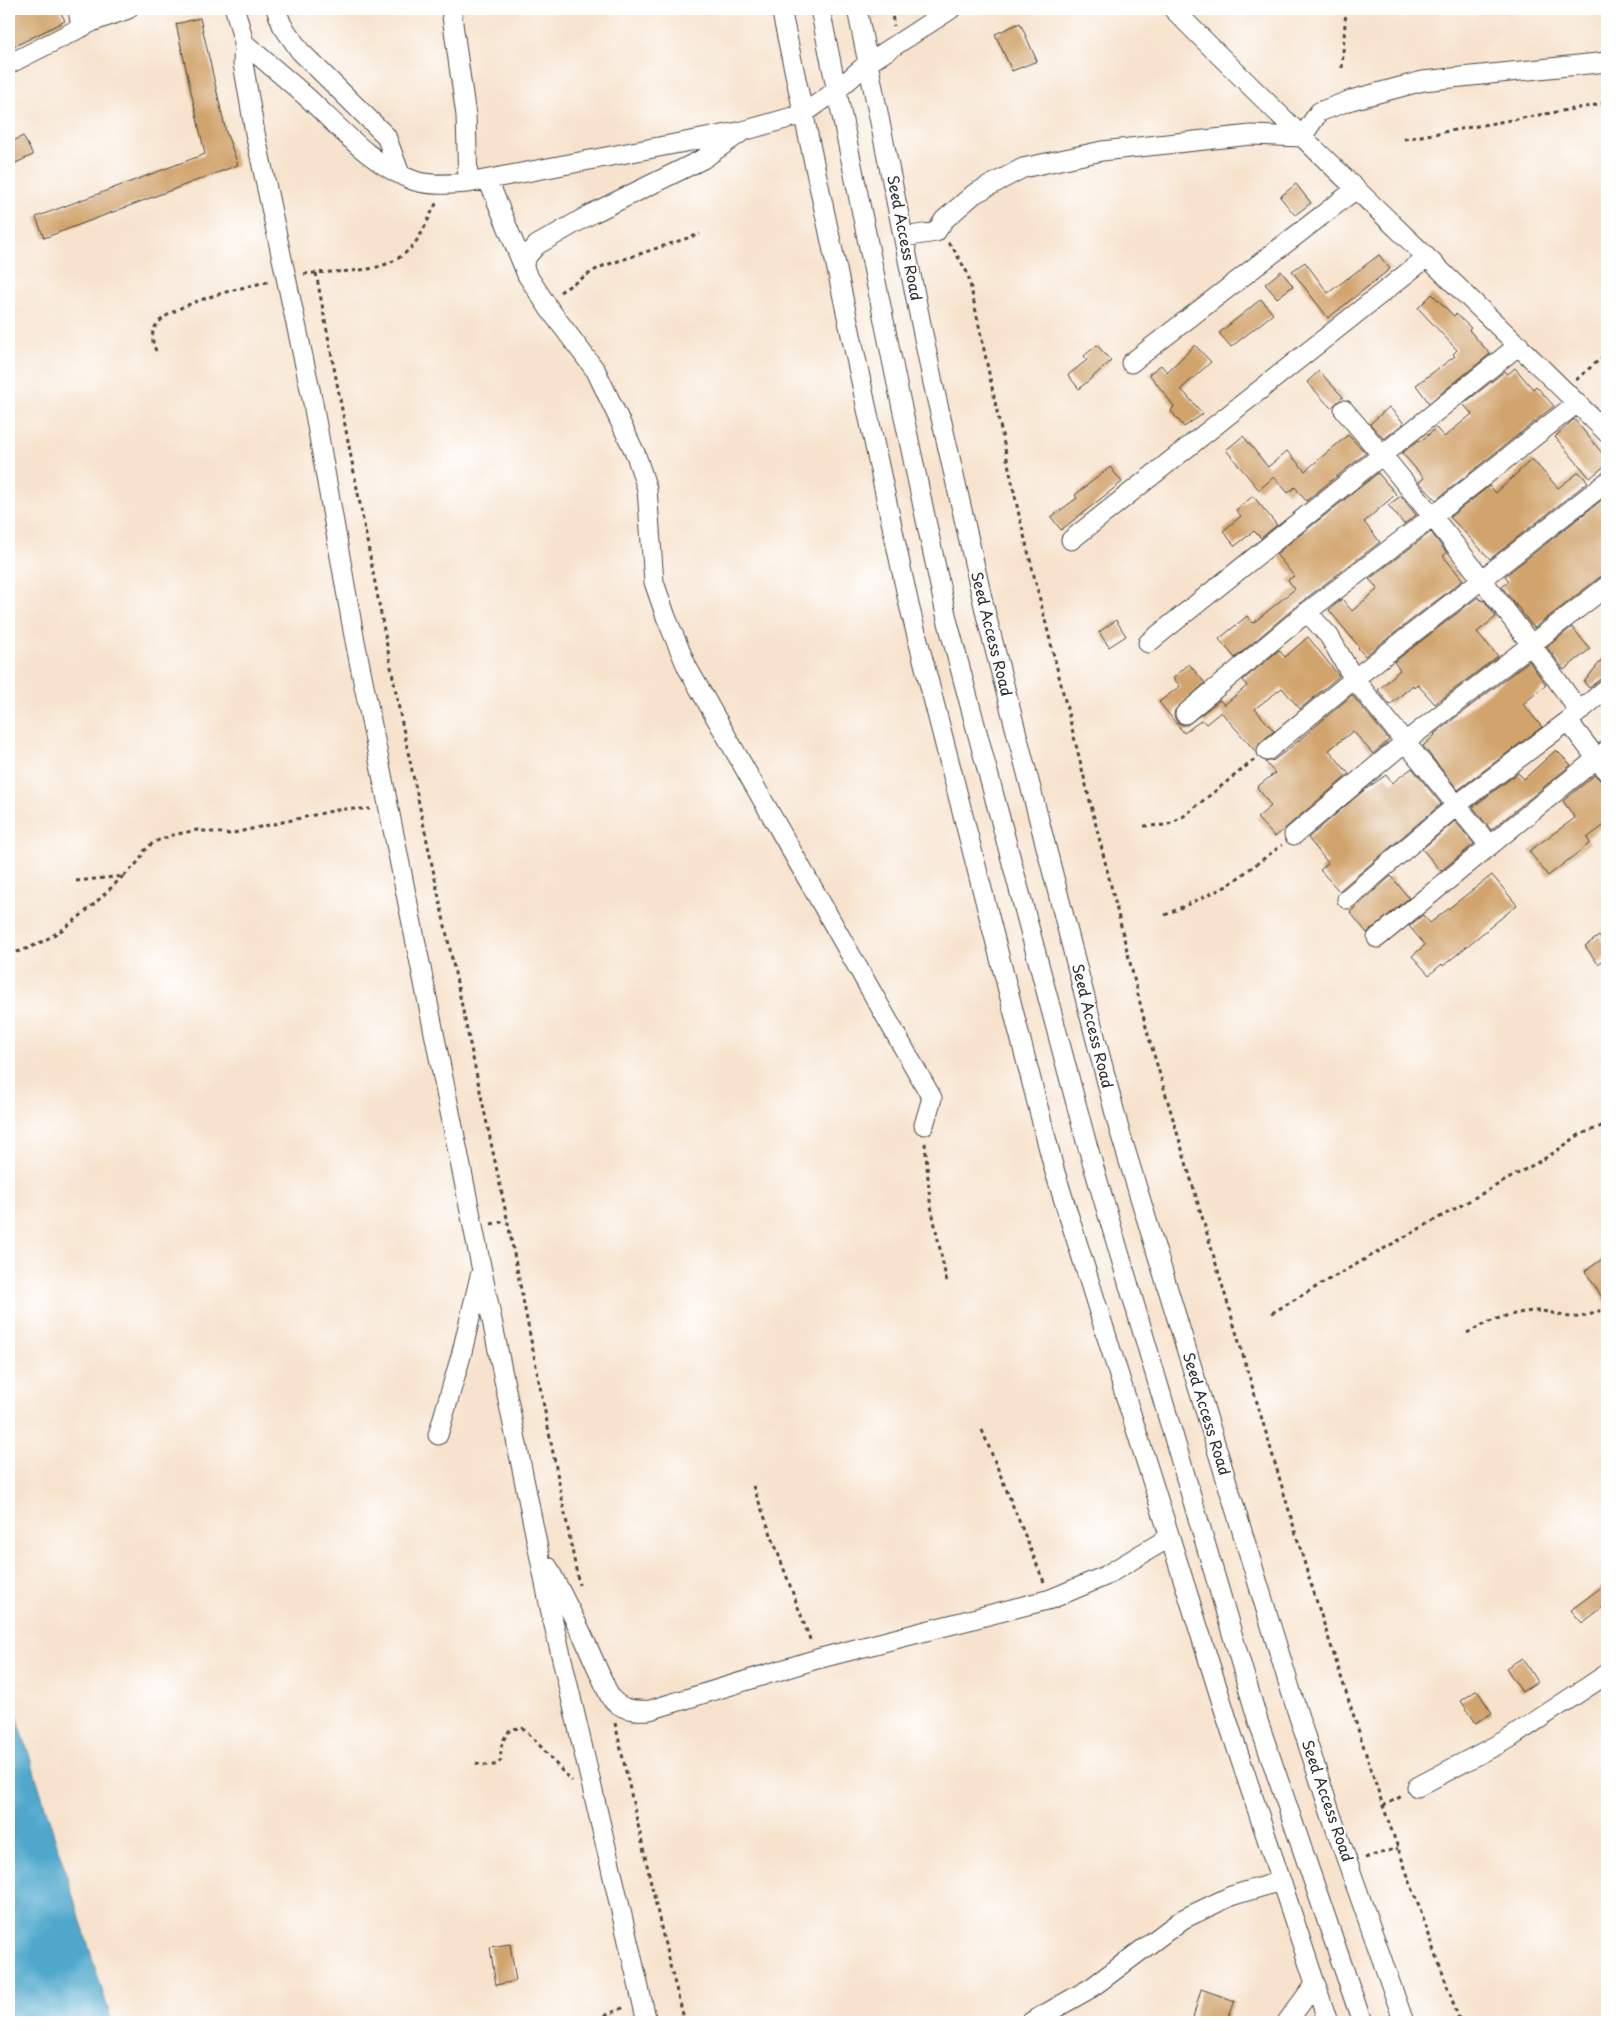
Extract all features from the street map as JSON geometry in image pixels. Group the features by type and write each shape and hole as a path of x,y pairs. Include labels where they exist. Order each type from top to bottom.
{"street":[{"path":"78,9 89,19"},
{"path":"9,64 89,19 128,9"},
{"path":"235,9 244,43 244,63 254,133 313,403 354,636 388,809 538,1546 647,2022"},
{"path":"276,9 282,25 300,51 386,136 400,174"},
{"path":"451,9 466,116 468,183"},
{"path":"781,9 914,624 1054,1169 1225,1713 1328,2022"},
{"path":"820,9 947,619 1086,1141 1258,1721 1362,2022"},
{"name":"Seed Access Road","path":"857,9 933,382 986,616 1118,1129 1297,1711 1404,2022"},
{"path":"244,43 289,81 356,144 386,167 416,181 447,184 468,183 743,130 803,114 837,90 868,63 951,9"},
{"path":"1173,9 1356,190 1519,345 1607,433"},
{"path":"1302,137 1319,112 1351,100 1423,81 1607,62"},
{"path":"523,265 528,255 537,245 591,214 703,159 743,130"},
{"path":"904,237 936,232 944,220 974,194 1023,168 1112,150 1251,135 1302,137"},
{"path":"488,180 527,275 596,372 636,455 647,489 654,582 666,617 688,667 932,1098 924,1124"},
{"path":"1131,363 1356,190"},
{"path":"1071,540 1426,258"},
{"path":"1148,642 1519,345"},
{"path":"1185,714 1307,612 1577,403"},
{"path":"1344,410 1382,454 1483,580 1532,645 1574,716 1604,760 1490,845 1377,938"},
{"path":"1267,751 1354,679 1607,482"},
{"path":"1294,835 1405,742 1607,586"},
{"path":"1307,612 1329,636 1354,679 1490,845"},
{"path":"1347,899 1458,804 1574,716 1607,688"},
{"path":"438,1435 461,1356 482,1270"},
{"path":"538,1546 582,1634 610,1697 617,1705 637,1711 650,1710 817,1659 1051,1599 1105,1576 1170,1537"},
{"path":"1417,1787 1510,1738 1607,1674"},
{"path":"1031,2022 1091,1988 1183,1919 1231,1896 1280,1881"},
{"path":"1287,2022 1315,1984"}],"path":[{"path":"1342,68 1346,9"},
{"path":"1404,139 1607,103"},
{"path":"156,351 152,340 153,331 158,323 194,302 207,297 286,277 364,270 386,266 402,255 417,240 447,184"},
{"path":"936,232 953,248 968,274 1019,515 1147,1031 1309,1578 1398,1848 1460,2022"},
{"path":"544,301 600,267 700,234"},
{"path":"316,273 400,714 507,1218 580,1592"},
{"path":"1564,390 1607,353"},
{"path":"1144,826 1166,825 1184,816 1242,768 1267,751"},
{"path":"9,954 46,940 76,919 124,876 154,842 173,835 197,830 229,834 341,809 388,809"},
{"path":"1165,914 1227,886 1260,863 1294,835"},
{"path":"76,881 124,876"},
{"path":"924,1124 930,1201 948,1283"},
{"path":"1272,1313 1549,1156 1579,1135 1607,1124"},
{"path":"1467,1332 1487,1322 1523,1312 1543,1311 1573,1318 1607,1307"},
{"path":"982,1430 1051,1599"},
{"path":"753,1486 817,1659"},
{"path":"617,1705 615,1725 668,1958 685,2022"},
{"path":"476,1763 496,1765 501,1760 500,1748 505,1736 511,1729 522,1728 536,1739 567,1776 580,1788 594,1794"},
{"path":"1348,1862 1398,1848"},
{"path":"590,2022 642,2000"}],"water":[{"path":"9,1690 112,2022 9,2022"}],"building":[{"path":"9,9 59,9 65,21 9,49"},
{"path":"200,18 226,132 238,165 44,238 36,217 205,154 176,24"},
{"path":"1020,23 1037,61 1012,71 995,34"},
{"path":"23,136 33,155 9,166 9,143"},
{"path":"1296,184 1311,203 1295,215 1280,197"},
{"path":"1379,255 1390,269 1328,318 1292,271 1305,262 1328,293"},
{"path":"1281,271 1293,286 1277,298 1265,284"},
{"path":"1432,294 1454,316 1456,314 1471,328 1469,330 1490,354 1429,403 1416,385 1455,356 1453,354 1457,350 1418,308"},
{"path":"1261,299 1273,314 1231,347 1219,333"},
{"path":"1097,345 1111,361 1079,389 1068,375 1087,360 1084,356"},
{"path":"1195,345 1211,362 1181,389 1203,414 1184,427 1171,411 1174,406 1149,374 1161,365 1167,372"},
{"path":"1515,368 1533,389 1536,386 1554,406 1436,500 1419,482 1424,478 1402,453 1419,440 1420,442 1436,428 1444,437 1472,414 1463,404 1505,371 1508,374"},
{"path":"1319,371 1343,397 1331,408 1307,382"},
{"path":"1389,407 1404,423 1384,439 1370,424"},
{"path":"1574,419 1607,459 1607,464 1590,478 1555,437"},
{"path":"1348,435 1366,453 1306,501 1295,487 1288,493 1274,477 1259,490 1226,450 1243,436 1268,467 1287,451 1305,471"},
{"path":"1532,459 1558,488 1579,472 1588,482 1490,559 1450,517 1489,486 1496,493"},
{"path":"1110,467 1122,482 1061,530 1051,517 1077,498 1075,495"},
{"path":"1378,473 1396,494 1364,522 1380,542 1300,603 1235,658 1219,639 1247,616 1253,623 1295,589 1288,580 1294,576 1276,554"},
{"path":"1253,496 1277,525 1261,538 1254,531 1235,546 1223,531 1241,516 1236,510"},
{"path":"1401,496 1416,515 1404,524 1388,505"},
{"path":"1603,499 1607,503 1607,575 1600,577 1534,628 1502,587 1509,581 1505,576"},
{"path":"1431,532 1447,553 1443,556 1463,580 1365,656 1329,610 1342,599 1352,611 1378,589 1369,579"},
{"path":"1478,597 1482,601 1484,600 1496,617 1477,632 1498,656 1435,704 1417,684 1414,687 1413,685 1390,705 1378,690 1400,670 1394,662"},
{"path":"1116,620 1126,636 1109,647 1099,632"},
{"path":"1572,627 1590,649 1564,670 1547,647"},
{"path":"1308,637 1339,676 1300,709 1282,688 1257,707 1255,709 1274,731 1260,743 1256,752 1221,712 1206,724 1202,720 1184,733 1159,702 1180,686 1173,678 1189,664 1205,683 1175,710 1174,716 1177,722 1187,725 1220,700 1224,705 1247,686 1243,680 1279,650 1285,657"},
{"path":"1607,653 1607,677 1600,679 1589,688 1584,682"},
{"path":"1529,661 1546,685 1523,704 1542,727 1458,790 1423,746 1434,734"},
{"path":"1352,695 1389,740 1373,754 1353,731 1329,750 1349,774 1275,837 1257,818 1271,806 1257,787 1275,773 1265,762 1274,760 1290,748"},
{"path":"1556,750 1571,765 1491,830 1473,807 1518,773 1524,779"},
{"path":"1412,768 1441,804 1339,891 1320,870 1328,863 1308,838 1363,791 1386,775 1392,783"},
{"path":"1595,775 1602,782 1607,783 1607,823 1587,838 1590,843 1548,876 1529,851 1575,818 1563,801"},
{"path":"1455,821 1474,844 1441,871 1422,849"},
{"path":"1492,875 1517,905 1443,966 1442,964 1429,975 1412,956 1425,945 1409,926 1423,915 1430,923"},
{"path":"1391,876 1409,898 1367,933 1350,912"},
{"path":"1599,936 1607,947 1607,957 1598,964 1585,946"},
{"path":"1607,1256 1607,1305 1585,1271"},
{"path":"1607,1583 1607,1604 1582,1623 1571,1610"},
{"path":"1522,1658 1537,1682 1522,1692 1506,1668"},
{"path":"1477,1690 1492,1713 1476,1723 1461,1701"},
{"path":"510,1944 516,1981 496,1985 490,1947"},
{"path":"1201,1989 1235,2001 1226,2022 1208,2022 1193,2018"}]}
